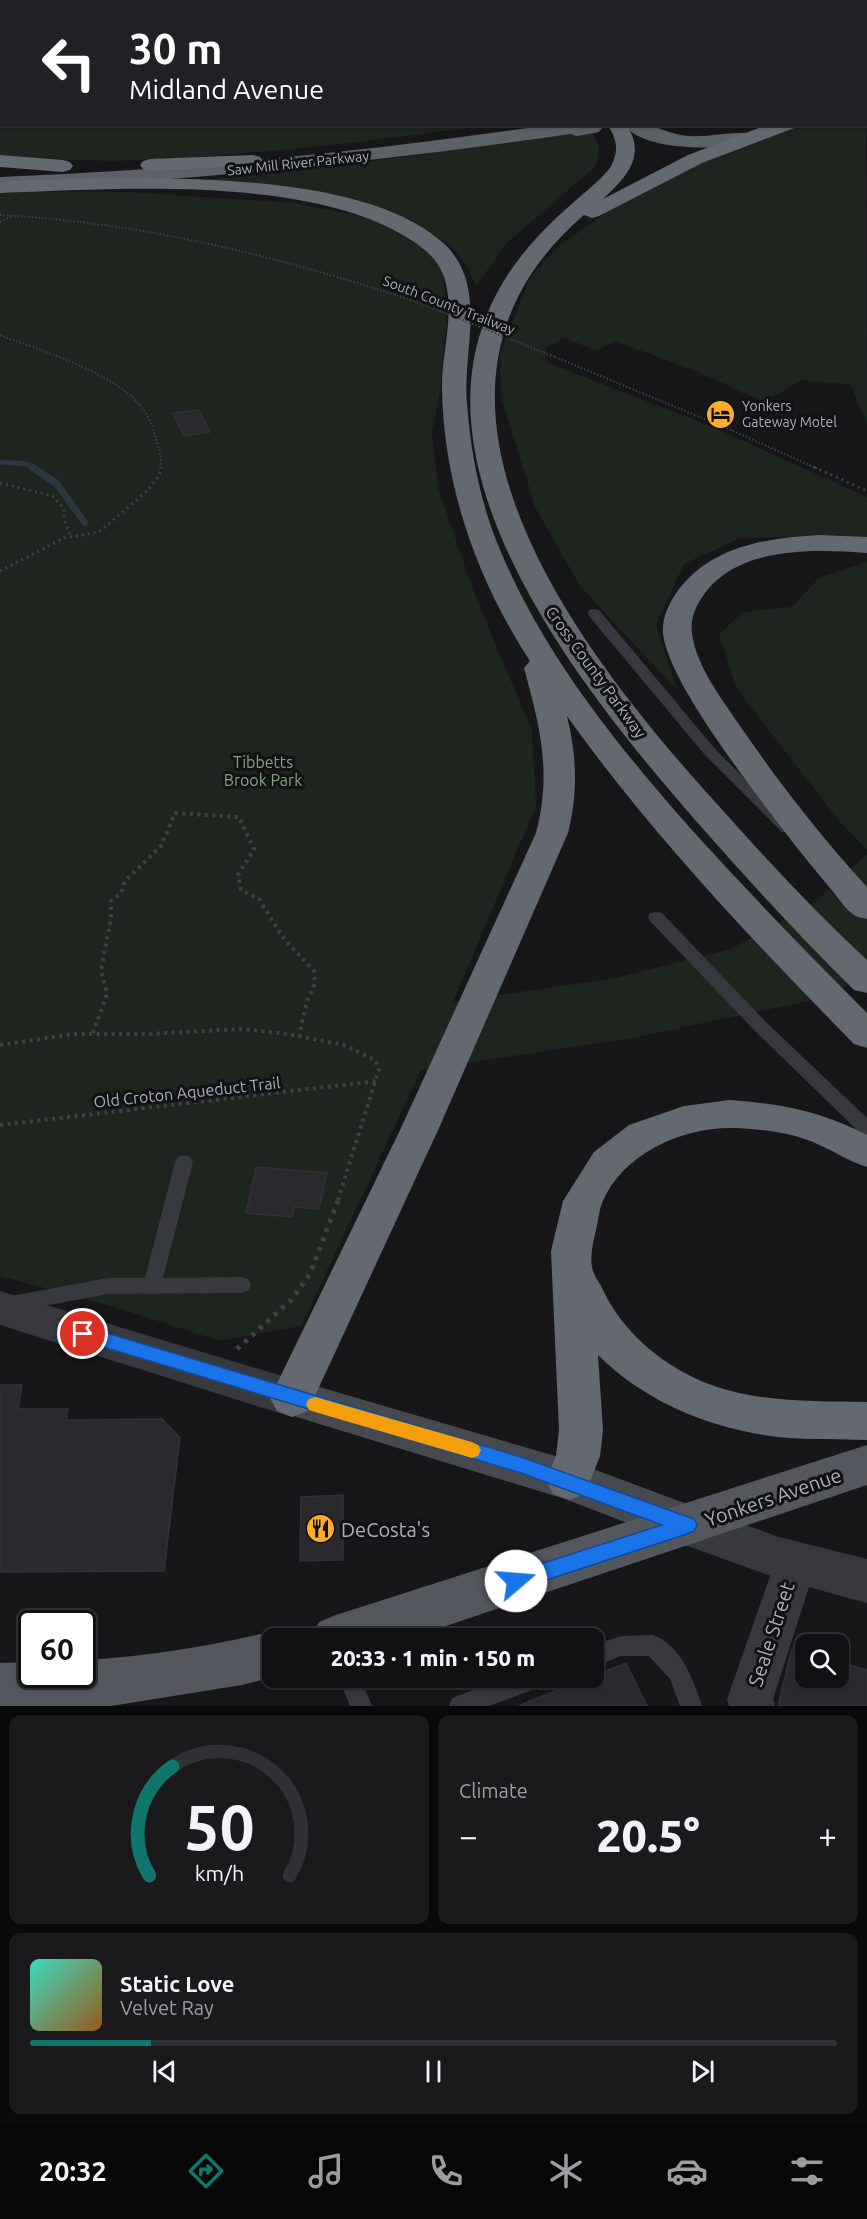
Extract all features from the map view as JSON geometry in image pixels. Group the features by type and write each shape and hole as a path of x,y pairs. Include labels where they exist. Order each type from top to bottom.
{"highway":[{"name":"Saw Mill River Parkway","path":"0,175 136,170 253,161 385,148 536,126"},
{"name":"Saw Mill River Parkway","path":"0,185 286,165 411,151 580,126"},
{"path":"507,256 602,165 605,147 588,126"},
{"name":"Cross County Parkway","path":"617,126 626,144 625,161 608,181 548,236 522,268 500,308 484,365 483,406 488,448 502,505 518,547 539,591 568,638 643,738 740,850 867,981"},
{"path":"636,126 651,134 677,141 717,142 748,138"},
{"path":"548,236 658,176 782,126"},
{"path":"0,161 83,167 253,161"},
{"path":"0,185 139,183 233,188 329,201 380,216 422,237 433,245 448,263 460,293 461,316 457,352"},
{"path":"457,352 471,312 481,293"},
{"name":"Cross County Parkway","path":"457,352 454,382 456,422 468,495 497,574 531,637 575,706 640,790 755,920 867,1035"},
{"path":"867,545 800,544 769,548 737,558 707,574 696,584 681,608 677,622 678,637 683,652 706,697 776,798 834,871 867,908"},
{"path":"292,1398 420,1128 545,852 558,816 563,782 561,761 531,637"},
{"path":"569,1480 578,1456 581,1430 572,1251 577,1213 594,1178 622,1150 641,1136 686,1119 712,1115 739,1113 767,1115 816,1127 867,1152"},
{"path":"572,1251 583,1297 608,1338 663,1383 698,1399 766,1416 867,1421"}],"main road":[{"path":"292,1398 569,1480 687,1525"},
{"name":"Yonkers Avenue","path":"367,1628 867,1465"},
{"path":"0,1687 111,1682 242,1662 262,1657"}],"street":[{"path":"0,1307 292,1398"},
{"path":"687,1525 795,1562 867,1581"},
{"name":"Seale Street","path":"752,1706 750,1699 795,1562"}],"lane":[{"path":"594,612 697,737 745,791 834,871"},
{"path":"656,917 760,1026 867,1129"},
{"path":"152,1286 184,1162"},
{"path":"0,1307 108,1286 242,1285"},
{"path":"604,1652 621,1646 653,1646 671,1660 683,1679 691,1706"},
{"path":"354,1688 361,1706"},
{"path":"460,1706 508,1688"}],"path":[{"name":"South County Trailway","path":"0,215 130,228 230,248 353,280 420,303 555,357 731,430 867,492"},
{"path":"0,222 13,216"},
{"path":"0,335 105,378 127,392 144,410 152,424 162,460 159,476 134,504 99,532 64,538 0,571"},
{"path":"0,483 53,496 64,509 64,520 71,536"},
{"path":"93,1033 107,994 101,970 111,919 111,901 121,893 125,881 161,846 175,813 239,817 254,849 238,875 241,890 259,899 284,939 314,971 315,983 308,993 307,1007 299,1036"},
{"path":"0,1045 60,1035 148,1034 242,1029 299,1036 344,1045 375,1060 379,1069 377,1081 331,1221 310,1274 291,1300 241,1343 224,1376"},
{"name":"Old Croton Aqueduct Trail","path":"0,1125 377,1081"}],"green space":[{"path":"0,126 484,126 318,146 186,158 109,161 0,157"},
{"path":"799,126 866,126 867,425 851,385 802,380 764,402 696,371 615,341 597,351 565,338 547,347 545,362 708,425 867,497 867,540 844,536 740,538 684,564 656,625 677,690 580,586 535,507 501,396 500,353 531,276 560,245 616,206 685,167 759,138"},
{"path":"588,130 598,146 596,166 508,242 476,286 468,268 450,245 411,220 368,204 201,180 361,163"},
{"name":"Tibbetts Brook Park","path":"0,191 128,192 295,203 391,222 433,254 444,274 446,324 440,392 432,432 438,487 474,593 532,731 536,806 453,1002 615,978 731,949 815,902 867,854 867,975 823,998 632,1038 421,1070 301,1326 220,1341 111,1306 0,1276"},
{"path":"867,562 867,850 840,822 737,689 719,634 743,612 792,607 819,578"}],"building":[{"path":"199,410 210,432 184,436 173,413"},
{"path":"256,1167 327,1173 319,1209 294,1207 292,1217 246,1213"},
{"path":"0,1385 22,1385 18,1409 68,1409 66,1420 162,1419 180,1438 164,1571 0,1572"},
{"path":"343,1495 343,1560 300,1561 301,1497"},
{"path":"792,1648 795,1649 795,1688 849,1688 849,1665 867,1670 867,1706 778,1706"},
{"path":"626,1663 647,1706 520,1705 563,1688 604,1688 604,1672"}],"waterway":[{"path":"0,462 27,464 34,469"},
{"path":"32,467 57,484 85,523"}],"slow traffic":[{"path":"315,1404 472,1450"}],"place":[{"name":"Yonkers Gateway Motel","path":"721,414"},
{"name":"DeCosta's","path":"320,1529"}],"route":[{"path":"83,1334 569,1480 687,1525 516,1581"}]}
